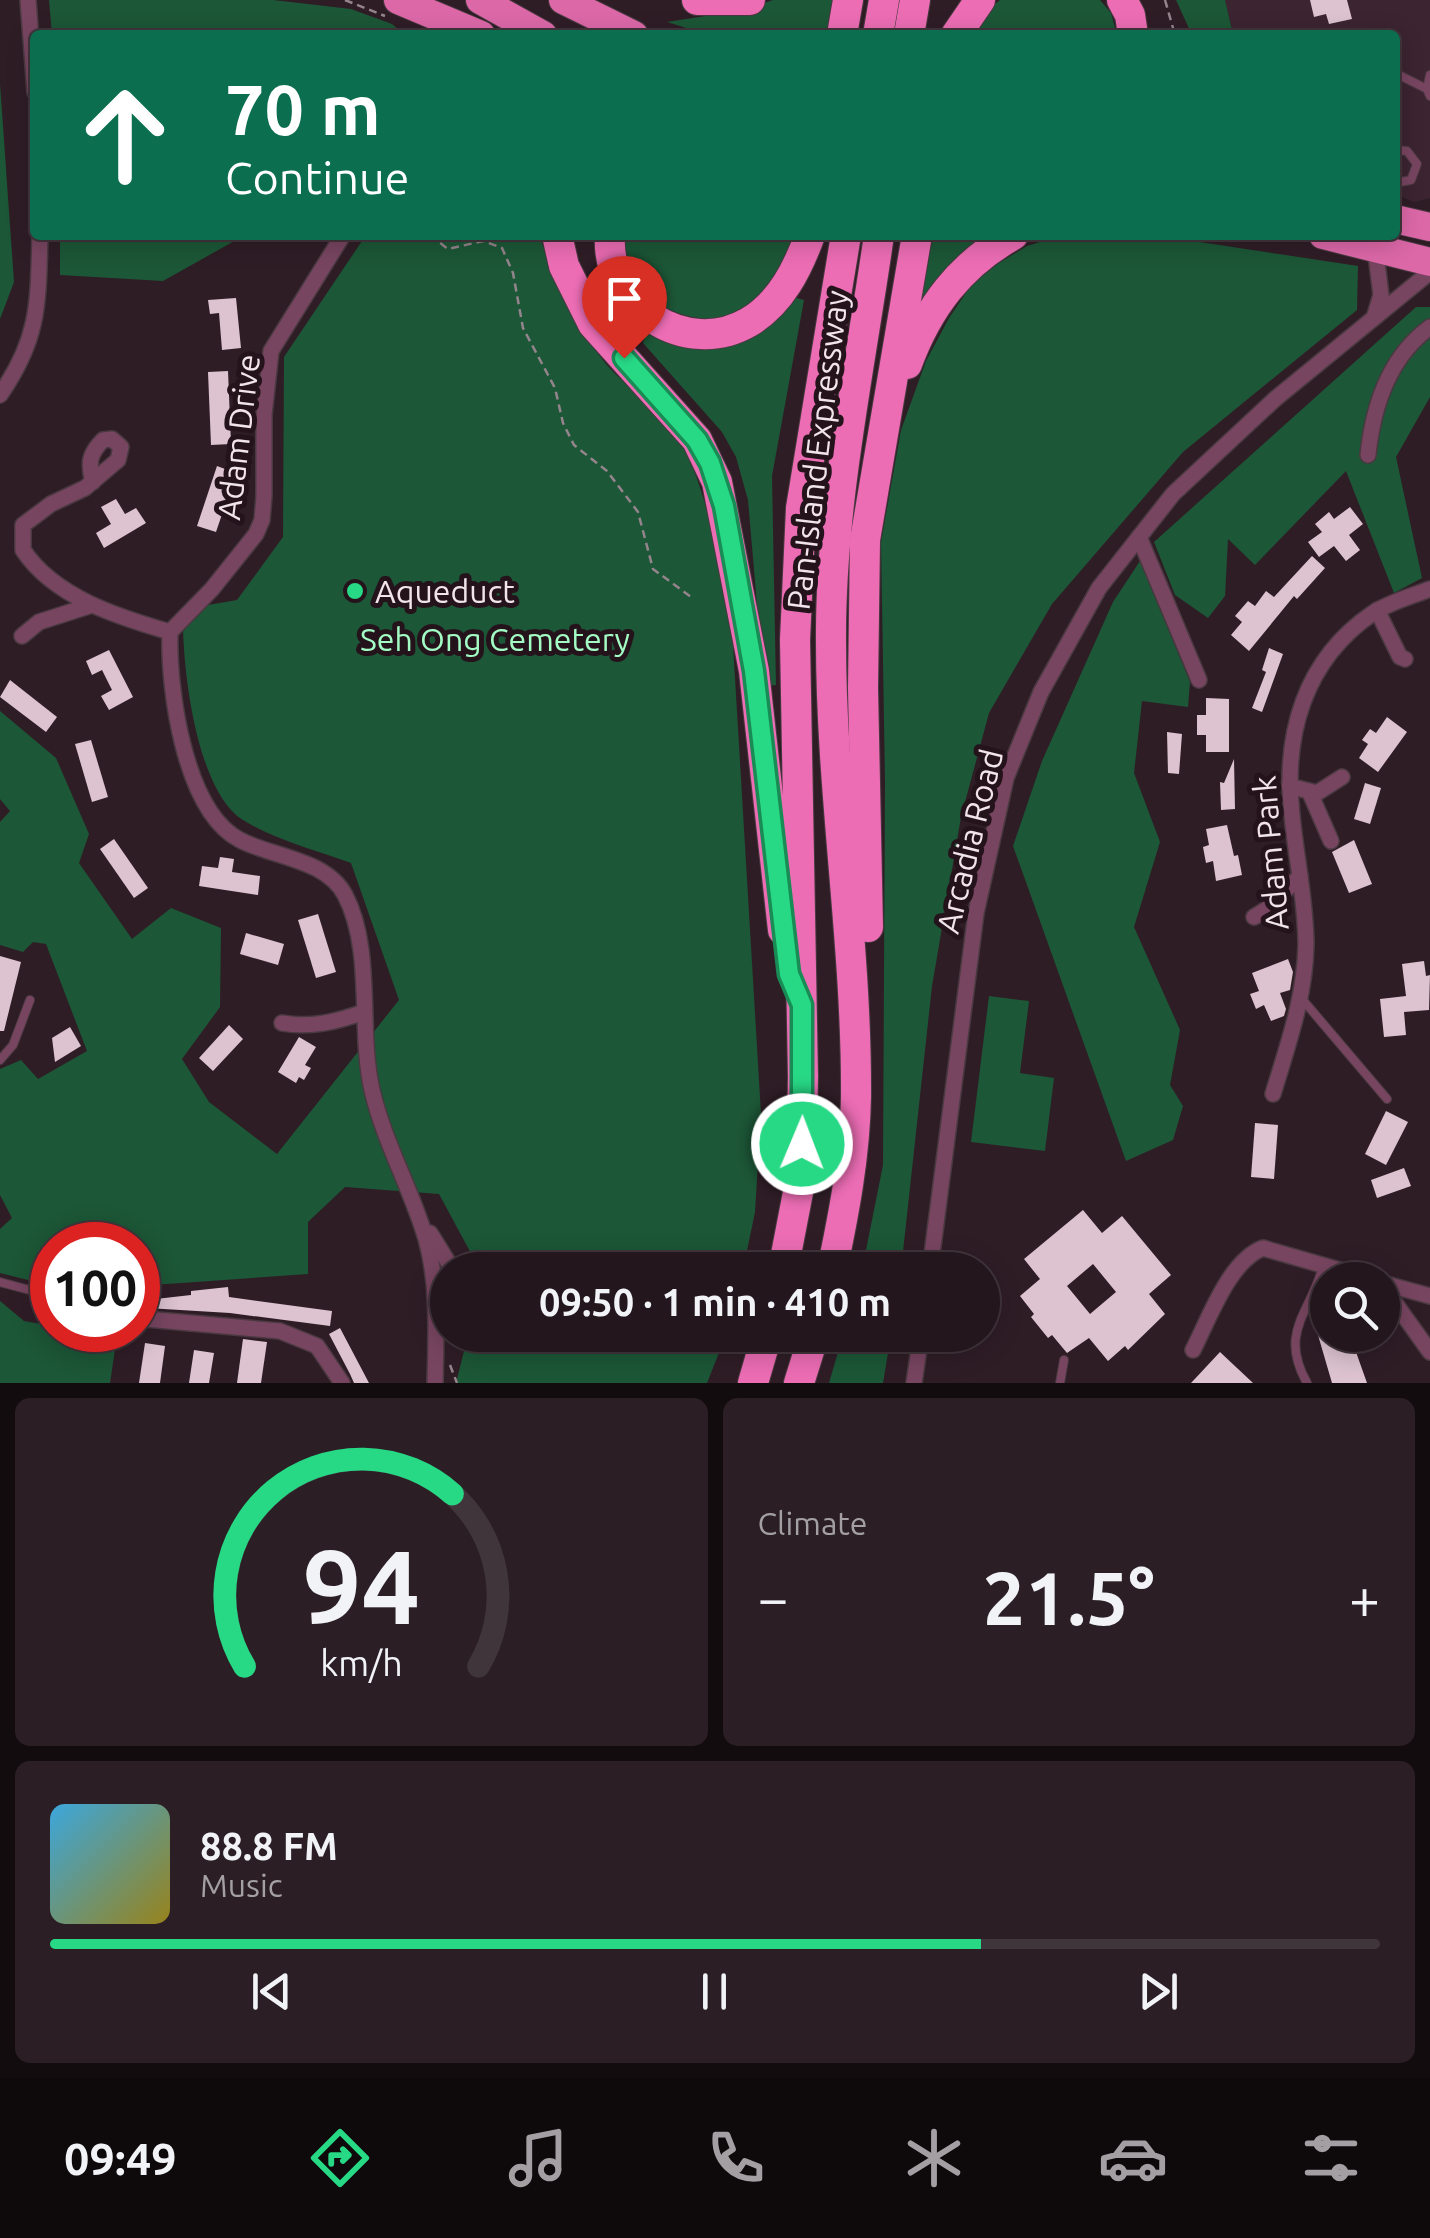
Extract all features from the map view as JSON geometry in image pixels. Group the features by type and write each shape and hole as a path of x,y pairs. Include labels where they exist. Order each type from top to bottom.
{"highway":[{"path":"398,0 463,30"},
{"path":"480,0 534,30"},
{"path":"563,0 624,30"},
{"path":"697,0 750,0"},
{"path":"843,30 848,0"},
{"path":"879,30 884,0"},
{"path":"910,30 916,0"},
{"path":"959,30 980,0"},
{"path":"1122,0 1133,30"},
{"path":"1142,0 1152,30"},
{"path":"1400,220 1430,227"},
{"path":"558,240 564,266 593,324 697,440 710,463 724,506 757,699 789,974 802,1005"},
{"path":"579,240 600,300 678,400 696,430 697,440"},
{"path":"610,240 613,266 633,304 674,329 708,334 745,325 775,301 808,240"},
{"name":"Pan-Island Expressway","path":"787,1252 801,1177 795,640 801,508 845,240"},
{"name":"Pan-Island Expressway","path":"836,1252 850,1185 856,1099 851,948 834,766 831,639 838,520 878,240"},
{"path":"856,1099 868,1033 865,540 916,240"},
{"path":"880,441 918,333 933,308 960,272 1006,240"},
{"path":"1345,240 1430,262"},
{"path":"753,1383 763,1352"},
{"path":"800,1383 809,1352"}],"street":[{"path":"32,0 37,30"},
{"path":"32,0 33,30"},
{"path":"0,395 21,364 34,332 40,240"},
{"name":"Adam Drive","path":"170,632 212,589 256,534 264,496 264,415 271,351 339,240"},
{"path":"1374,318 1381,295 1375,247"},
{"name":"Arcadia Road","path":"932,1252 976,913 1006,778 1041,692 1099,588 1173,494 1275,398 1430,272"},
{"path":"1368,455 1371,422 1394,364 1430,326"},
{"path":"93,482 23,524 20,537 30,560 55,583 92,605 170,632 176,710 209,812 240,840 310,866 336,882 344,892 358,941 371,1087 382,1127 418,1212 442,1252"},
{"path":"1139,538 1199,680"},
{"name":"Adam Park","path":"1273,1094 1302,999 1305,905 1289,786 1291,740 1305,692 1328,654 1377,610 1430,589"},
{"path":"22,636 39,622 92,605"},
{"path":"1377,610 1400,657 1405,659"},
{"path":"1289,786 1310,792 1322,790 1342,777"},
{"path":"1310,792 1331,840"},
{"path":"1254,916 1267,909 1300,876"},
{"path":"282,1023 325,1024 364,1012"},
{"path":"418,1212 433,1272 435,1383"},
{"path":"1193,1350 1237,1266 1248,1255 1263,1248 1310,1262"},
{"path":"1400,1288 1430,1296"},
{"path":"1400,1310 1430,1352"},
{"path":"160,1320 280,1332 317,1346 342,1383"},
{"path":"914,1383 919,1352"}],"lane":[{"path":"1400,76 1429,92 1430,75"},
{"path":"1400,150 1407,151 1417,164"},
{"path":"1417,164 1430,162"},
{"path":"1400,182 1411,180 1417,164"},
{"path":"1302,999 1386,1100"},
{"path":"0,1060 14,1045 30,1000"},
{"path":"0,1282 30,1290"},
{"path":"1306,1383 1294,1336 1310,1298"},
{"path":"1060,1383 1064,1360"}],"path":[{"path":"1164,0 1173,30"},
{"path":"436,240 448,249 483,242 502,248 512,273 524,328 555,388 563,423 574,445 608,472 638,512 654,568 691,598"}],"shaded area":[{"path":"1225,0 1430,0 1430,198 1414,202 1400,196 1400,30 1232,30"}],"green space":[{"path":"49,0 273,0 351,9 399,30 52,30"},
{"path":"773,0 836,0 830,30 693,30 667,22 744,10"},
{"path":"1000,0 1100,0 1111,13 1116,30 972,30 979,17"},
{"path":"1176,0 1225,0 1232,30 1190,30"},
{"path":"0,84 14,282 0,319"},
{"path":"60,240 236,240 163,281 60,275"},
{"name":"Seh Ong Cemetery","path":"363,240 541,240 559,286 585,334 606,364 657,412 683,445 709,516 731,611 761,1114 755,1212 747,1252 470,1252 439,1194 345,1187 308,1222 308,1274 160,1284 160,1222 30,1222 30,1280 0,1273 0,1229 12,1218 0,1195 0,1069 21,1060 38,1079 87,1051 46,944 33,942 23,952 0,945 0,822 10,811 0,799 0,711 56,758 89,834 79,863 132,939 171,908 221,928 220,1007 182,1059 209,1102 277,1154 399,1000 351,863 282,839 243,820 215,785 197,732 186,675 183,628 208,605 237,600 283,537 284,357"},
{"path":"620,240 794,240 768,291 753,306 716,319 696,318 657,302 628,269"},
{"path":"933,240 987,240 959,261 916,304"},
{"path":"1046,240 1187,240 1358,266 1357,310 1183,452 1052,604 989,713 961,817 932,986 903,1252 866,1252 883,1165 885,781 881,542 901,430 926,361 972,284 1027,246"},
{"path":"793,297 804,300 772,476 776,685 764,686 748,500 736,457 722,432 643,343 648,328 674,339"},
{"path":"1416,307 1430,307 1430,397 1396,457 1422,578 1394,593 1346,471 1255,565 1228,539 1225,596 1208,618 1175,595 1154,542"},
{"path":"1140,561 1190,682 1188,707 1142,701 1134,773 1160,842 1134,927 1180,1030 1170,1085 1183,1106 1173,1140 1126,1161 1013,846 1042,761 1113,602"},
{"path":"989,996 1029,1001 1020,1073 1054,1078 1045,1151 971,1142"},
{"path":"0,1301 30,1322 30,1352 115,1352 110,1383 0,1383"},
{"path":"464,1352 719,1352 707,1383 456,1383"},
{"path":"838,1352 888,1352 883,1383 829,1383"}],"building":[{"path":"1310,0 1347,0 1352,19 1329,24 1326,14 1314,17"},
{"path":"236,298 241,348 222,350 219,313 210,314 208,300"},
{"path":"228,371 231,444 211,445 208,372"},
{"path":"217,466 236,473 216,532 197,526"},
{"path":"116,499 125,514 136,508 146,523 104,548 96,533 111,524 101,507"},
{"path":"1350,507 1363,524 1349,535 1360,550 1346,561 1334,546 1319,557 1308,542 1322,532 1315,524 1329,512 1334,519"},
{"path":"1312,556 1325,568 1297,599 1294,596 1249,651 1231,635 1242,622 1235,616 1248,601 1255,606 1266,591 1274,597"},
{"path":"1269,648 1283,654 1262,712 1252,708 1266,672 1262,670"},
{"path":"109,650 133,697 109,710 101,696 112,690 102,670 92,675 86,661"},
{"path":"10,680 57,717 46,732 0,697"},
{"path":"1206,698 1229,699 1229,752 1206,752 1206,735 1197,735 1197,715 1206,715"},
{"path":"1387,717 1407,732 1378,772 1359,758 1368,744 1362,740 1370,729 1376,733"},
{"path":"1167,732 1182,734 1179,774 1168,773"},
{"path":"91,740 108,797 92,802 75,744"},
{"path":"1234,759 1235,809 1221,810 1220,782 1224,783"},
{"path":"1365,783 1381,788 1370,824 1354,819"},
{"path":"1227,825 1242,875 1216,881 1213,861 1206,863 1206,829"},
{"path":"114,839 148,888 134,898 100,849"},
{"path":"1354,840 1372,884 1349,893 1332,852"},
{"path":"220,857 234,859 232,872 260,876 258,895 199,886 202,866 218,868"},
{"path":"318,914 336,972 316,978 298,920"},
{"path":"246,933 284,944 278,965 240,954"},
{"path":"0,956 21,962 4,1031 0,1031"},
{"path":"1288,959 1293,972 1290,990 1280,993 1286,1009 1284,1016 1271,1021 1264,1005 1256,1009 1250,994 1259,991 1252,973"},
{"path":"1424,961 1426,976 1430,975 1429,1010 1404,1012 1406,1035 1384,1037 1380,999 1406,996 1402,964"},
{"path":"229,1025 243,1039 213,1071 199,1058"},
{"path":"70,1027 81,1046 55,1062 52,1038"},
{"path":"299,1037 316,1047 305,1065 311,1068 304,1080 299,1077 296,1083 278,1072"},
{"path":"1386,1111 1408,1122 1386,1165 1365,1154"},
{"path":"1255,1123 1278,1125 1274,1179 1251,1177"},
{"path":"1404,1168 1411,1186 1377,1198 1371,1180"},
{"path":"1083,1210 1102,1233 1122,1216 1171,1275 1149,1294 1165,1314 1128,1350 1125,1346 1108,1361 1089,1338 1067,1353 1052,1335 1048,1338 1020,1296 1040,1279 1024,1259","holes":["1093,1264 1116,1292 1090,1314 1067,1286"]},
{"path":"228,1287 229,1297 332,1311 330,1326 160,1309 160,1299 191,1295 191,1291"},
{"path":"340,1328 369,1383 354,1383 329,1334"},
{"path":"243,1339 267,1342 261,1383 237,1383"},
{"path":"160,1345 165,1346 160,1383 139,1383 144,1352 160,1352"},
{"path":"194,1350 214,1353 209,1383 189,1383"},
{"path":"1220,1352 1253,1383 1191,1383"},
{"path":"1323,1352 1356,1352 1367,1383 1332,1383"}],"place":[{"name":"Aqueduct","path":"355,591"}],"route":[{"path":"624,358 697,440 718,482 724,506 754,671 789,974 802,1005 802,1144"}]}
